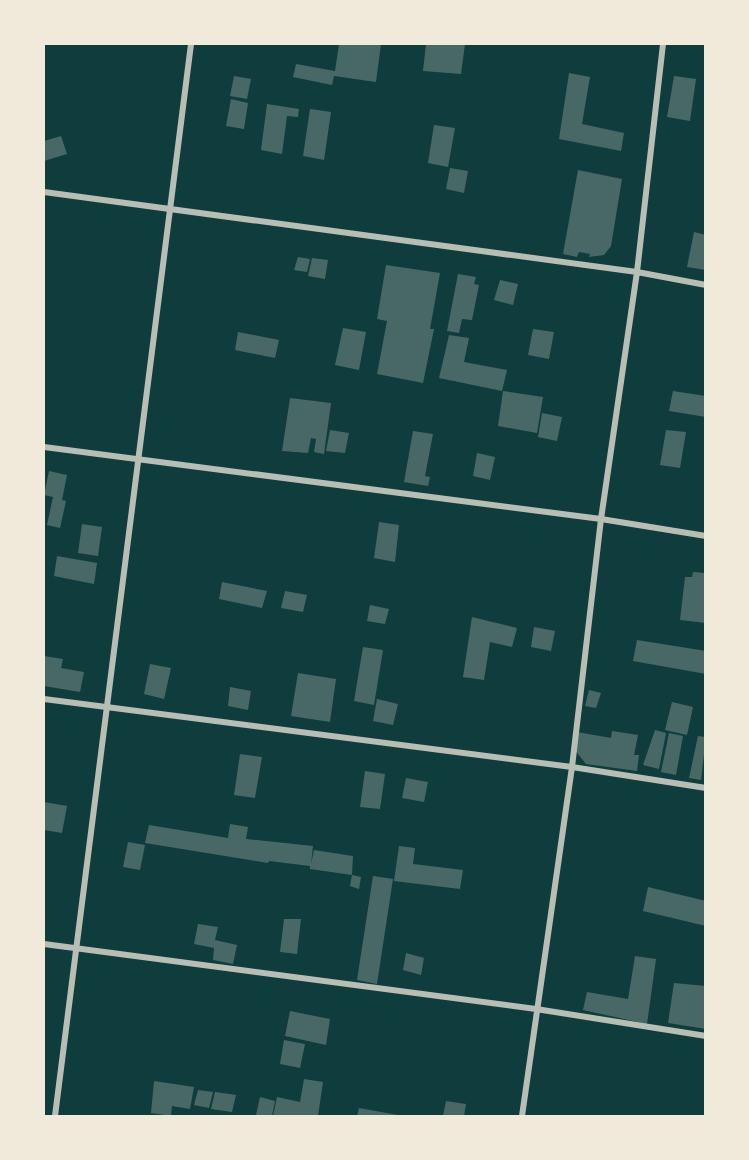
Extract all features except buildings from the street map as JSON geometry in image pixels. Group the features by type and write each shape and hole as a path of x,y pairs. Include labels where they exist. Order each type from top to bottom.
{"street":[{"path":"55,1116 191,44"},
{"path":"522,1116 572,767 601,519 637,272 663,44"},
{"path":"44,192 637,272 705,285"},
{"path":"44,447 138,461 601,519 705,536"},
{"path":"44,699 572,767 705,788"},
{"path":"44,944 536,1009 705,1036"}]}
